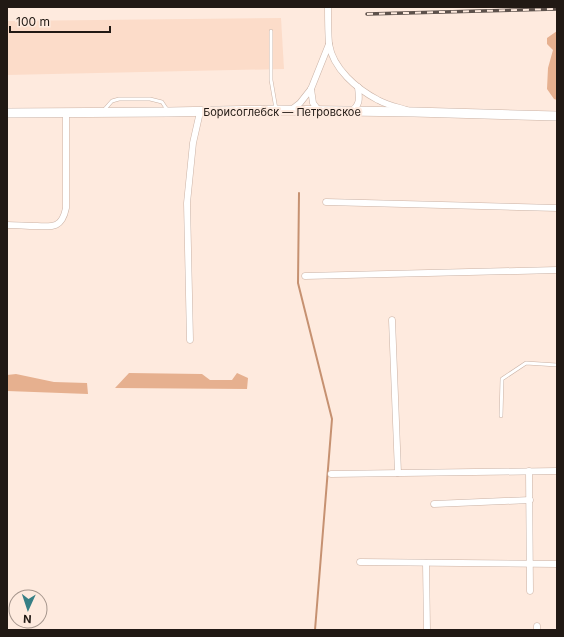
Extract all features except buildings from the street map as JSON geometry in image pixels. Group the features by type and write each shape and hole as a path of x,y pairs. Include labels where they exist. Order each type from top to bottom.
{"street":[{"path":"328,7 329,44 332,56 347,77 358,87 379,101 414,112"},
{"path":"291,110 300,103 311,89 329,44"},
{"path":"352,111 357,107 358,103 358,87"},
{"path":"311,89 313,103 318,111"},
{"name":"Борисоглебск — Петровское","path":"7,113 291,110 557,116"},
{"path":"190,340 187,202 193,143 200,112"},
{"path":"7,225 51,227 59,224 64,217 66,208 66,113"},
{"path":"326,202 557,208"},
{"path":"305,276 557,270"},
{"path":"392,320 398,473"},
{"path":"529,471 530,591"},
{"path":"331,474 557,471"},
{"path":"434,504 530,500"},
{"path":"360,562 557,564"},
{"path":"426,563 427,630"}],"lane":[{"path":"271,31 271,80 276,110"},
{"path":"102,112 112,101 119,99 150,99 162,102 169,112"},
{"path":"501,416 502,379 526,363 557,364"}],"shaded area":[{"path":"281,18 284,69 7,75 7,21"},
{"path":"557,31 557,100 554,99 547,89 548,68 553,50 547,44 547,38"},
{"path":"129,373 202,374 210,380 232,380 237,373 248,378 247,389 115,388"},
{"path":"16,374 54,382 87,383 88,394 7,391 7,375"}],"waterway":[{"path":"299,193 298,283 332,419 315,630"}],"railway":[{"path":"367,14 557,9"}]}
